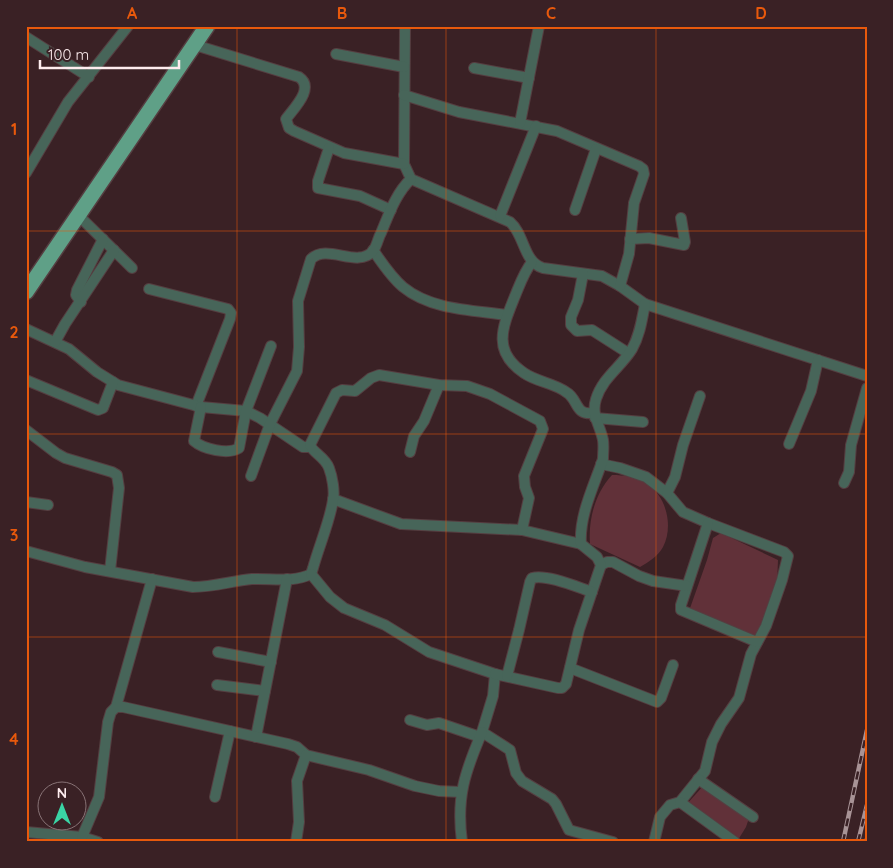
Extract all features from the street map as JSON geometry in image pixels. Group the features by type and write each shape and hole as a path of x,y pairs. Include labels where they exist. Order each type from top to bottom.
{"main road":[{"path":"26,292 207,26"}],"street":[{"path":"26,173 68,102 128,26"},
{"path":"405,26 404,164 411,179 500,216 510,222 517,229 532,262 536,265 543,268 602,276 645,304 867,376"},
{"path":"520,124 539,26"},
{"path":"26,37 88,76"},
{"path":"195,45 300,77 304,80 306,85 305,92 286,119 289,128 294,131 329,148 358,157 404,164"},
{"path":"336,54 404,67"},
{"path":"474,68 529,78"},
{"path":"404,95 459,112 536,126 563,133 643,169 643,179 634,203 629,254 620,286"},
{"path":"500,216 536,126"},
{"path":"329,148 318,181 318,188 360,196 391,210"},
{"path":"575,210 596,149"},
{"path":"252,476 270,424 297,371 299,347 298,301 310,259 315,255 328,253 361,257 373,250 401,191 411,179"},
{"path":"78,215 132,268"},
{"path":"630,239 649,238 684,245 681,218"},
{"path":"81,302 76,295 77,290 103,240"},
{"path":"55,342 114,250"},
{"path":"373,250 395,279 419,298 436,305 507,315"},
{"path":"532,262 524,273 503,326 502,340 504,352 518,369 529,376 568,392 584,413 643,422"},
{"path":"583,274 578,300 571,317 571,325 577,331 588,330 598,332 628,353"},
{"path":"149,289 228,309 231,313 198,406 194,441 205,447 230,452 238,448 246,411 271,346"},
{"path":"580,544 582,520 601,464 604,444 594,416 596,401 601,388 637,338 645,304"},
{"path":"26,329 69,349 96,372 113,382 198,406 246,411 270,424 303,447 310,446"},
{"path":"789,444 811,391 818,360"},
{"path":"310,446 332,398 338,391 355,391 371,378 379,375 439,385 459,385 475,388 490,394 541,423 543,429 524,476 529,498 522,530"},
{"path":"26,380 98,410 103,408 113,382"},
{"path":"410,452 414,436 424,421 439,385"},
{"path":"844,483 849,472 850,446 867,388"},
{"path":"668,493 675,477 682,444 700,396"},
{"path":"26,430 65,458 117,475 118,488 110,571"},
{"path":"26,551 85,567 193,587 207,587 252,579 304,577 310,574 333,499 327,463 310,446"},
{"path":"601,464 646,477 668,493 683,512 784,552 788,556 776,599 763,634 751,654 740,698 721,724 712,742 706,767 698,779 680,802 670,805 660,817 654,842"},
{"path":"333,499 401,524 522,530 580,544 597,557 601,565"},
{"path":"26,502 48,505"},
{"path":"708,523 680,606 681,610 757,642"},
{"path":"310,574 330,597 344,608 385,625 429,652 495,674 562,688 566,684 578,630 601,565 606,562 612,562 640,576 659,582 687,586"},
{"path":"507,676 532,578 538,576 549,578 592,592"},
{"path":"82,837 99,797 108,722 111,712 116,708 152,579"},
{"path":"256,737 286,579"},
{"path":"218,652 271,662"},
{"path":"570,668 657,702 661,698 673,665"},
{"path":"462,842 459,815 461,792 469,762 481,734 493,696 495,674"},
{"path":"217,685 265,691"},
{"path":"116,708 230,731 297,747 306,755 369,770 415,786 439,791 461,792"},
{"path":"410,720 427,725 439,723 481,734 510,750 518,777 552,799 569,830 608,841"},
{"path":"214,797 230,731"},
{"path":"296,842 299,822 297,781 306,755"},
{"path":"698,779 753,817"},
{"path":"680,802 735,842"},
{"path":"26,832 44,838 82,837 98,842"}],"shaded area":[{"path":"612,475 630,477 646,483 659,495 666,512 668,530 663,547 659,553 640,567 590,544 590,526 594,507 601,490"},
{"path":"721,533 778,560 777,585 772,607 753,641 689,611 713,538"},
{"path":"704,785 751,812 746,827 738,840 686,805"}],"railway":[{"path":"843,842 867,730"},
{"path":"858,842 867,805"}]}
